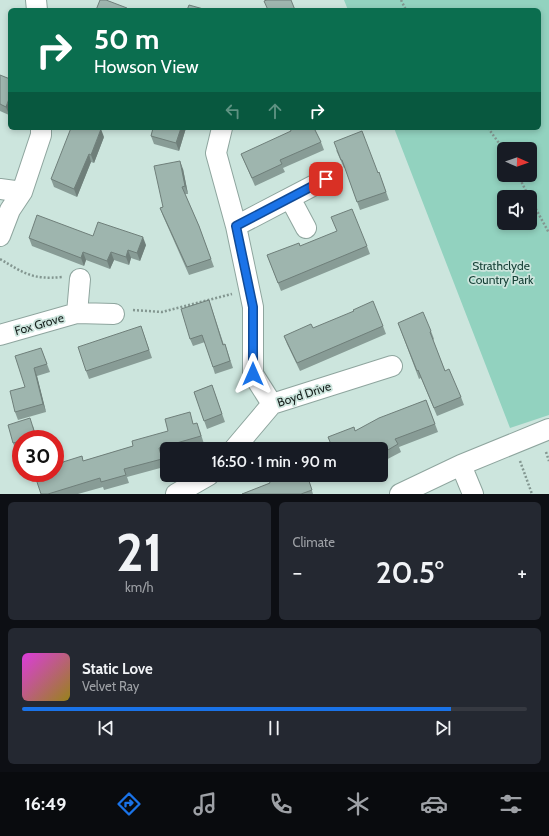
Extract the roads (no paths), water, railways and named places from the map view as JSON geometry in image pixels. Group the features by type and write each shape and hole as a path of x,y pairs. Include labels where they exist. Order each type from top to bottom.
{"street":[{"path":"0,236 10,210 22,192 41,135 41,130"},
{"path":"222,130 216,153 236,226 253,307 253,374 272,404"},
{"path":"236,226 326,179"},
{"path":"0,189 22,192"},
{"path":"290,198 306,228"},
{"name":"Fox Grove","path":"77,313 80,278"},
{"name":"Fox Grove","path":"0,335 77,313 114,314"},
{"name":"Boyd Drive","path":"240,442 272,404 392,366"},
{"path":"400,494 461,465 549,429"},
{"path":"461,465 473,494"},
{"path":"176,494 197,482"}],"park label":[{"name":"Strathclyde Country Park","path":"501,272"}]}
